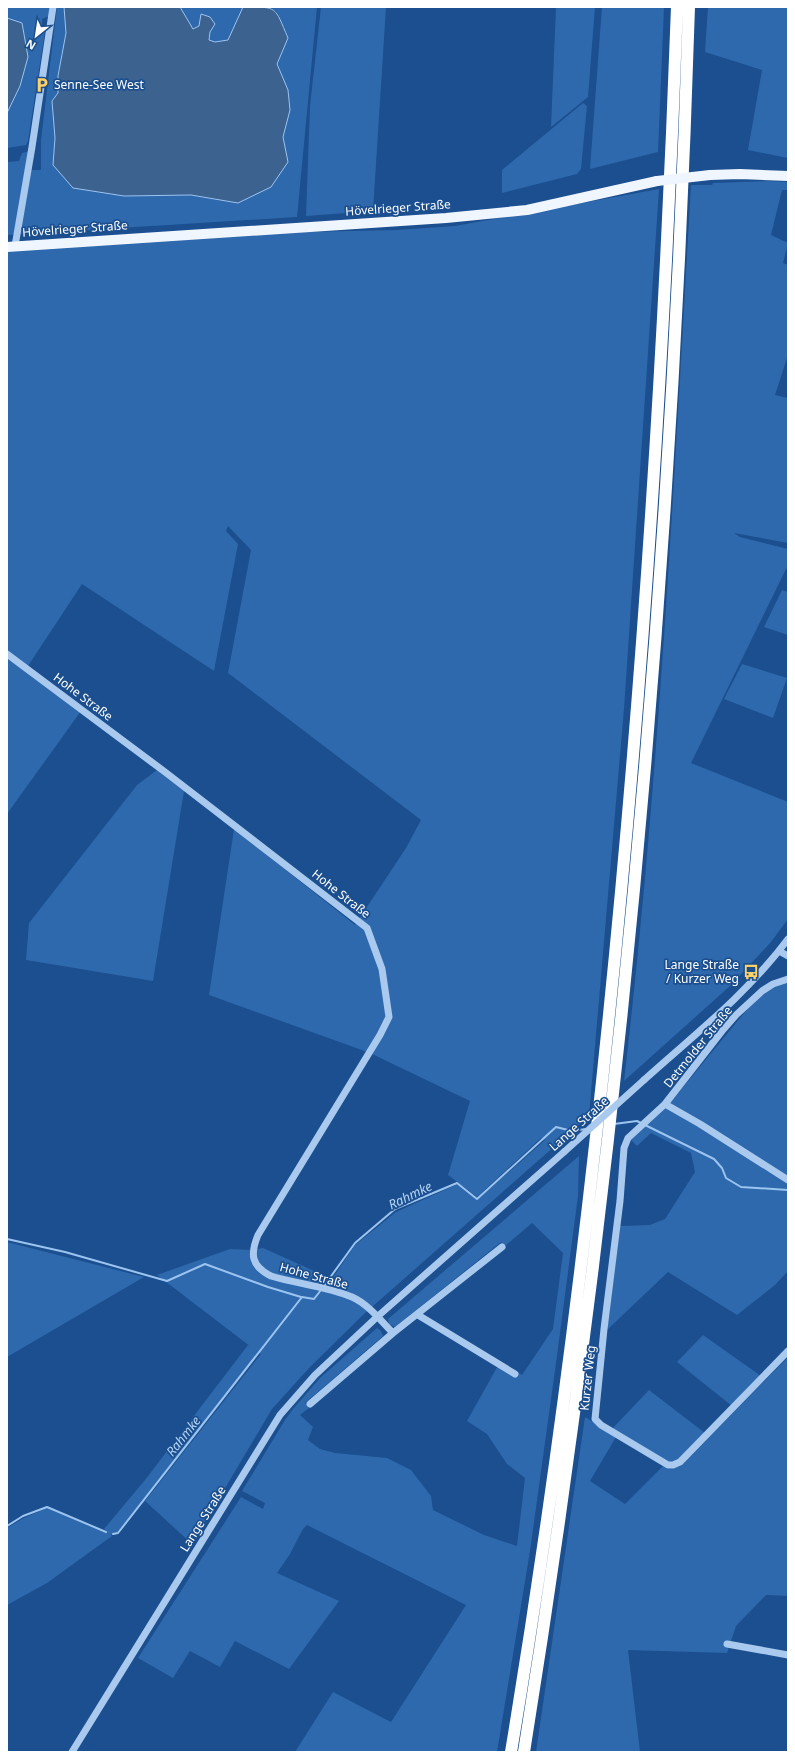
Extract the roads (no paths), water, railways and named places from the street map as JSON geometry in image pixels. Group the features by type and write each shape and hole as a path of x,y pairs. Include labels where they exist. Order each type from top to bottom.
{"highway":[{"path":"524,1752 546,1613 577,1392 603,1130 636,736 654,484 670,211 677,7"},
{"path":"604,1117 627,974 668,461 681,224 689,7"},
{"path":"512,1752 536,1600 603,1130"}],"main road":[{"name":"Hövelrieger Straße","path":"11,246 446,218 527,210 657,181 710,175 740,174 788,176"}],"street":[{"path":"11,246 32,147 53,7"},
{"name":"Hohe Straße","path":"7,654 165,772 367,928 382,969 389,1017 380,1035 258,1235 252,1248 255,1263 263,1272 279,1278 328,1289 352,1297 363,1304 377,1317"},
{"name":"Lange Straße","path":"72,1752 280,1415 315,1375 377,1317 564,1152 738,995 779,951 788,939"},
{"path":"779,951 788,956"},
{"name":"Detmolder Straße","path":"786,1179 700,1124 665,1104 722,1030 736,1015 762,991 773,984 788,979"},
{"name":"Kurzer Weg","path":"665,1104 628,1138 624,1148 620,1201 604,1329 595,1419 601,1425 668,1465 673,1465 680,1462 788,1351"},
{"path":"310,1404 393,1333 418,1315 502,1247"},
{"path":"418,1315 515,1374"},
{"path":"377,1317 393,1333"},
{"path":"726,1644 788,1655"}],"waterway":[{"name":"Rahmke","path":"614,1124 637,1121 641,1123"},
{"name":"Rahmke","path":"645,1125 714,1159 722,1168 726,1178 741,1187 788,1190"},
{"name":"Rahmke","path":"324,1286 355,1243 395,1209 457,1183 477,1199 556,1127 572,1131 586,1129"},
{"path":"7,1239 65,1252 167,1281 205,1264 268,1287 301,1297"},
{"name":"Rahmke","path":"113,1534 118,1533 302,1297 314,1299 321,1290"},
{"name":"Rahmke","path":"7,1526 23,1516 47,1507 106,1532"}],"place":[{"name":"Senne-See West","path":"42,85"},
{"name":"Lange Straße / Kurzer Weg","path":"751,972"}]}
